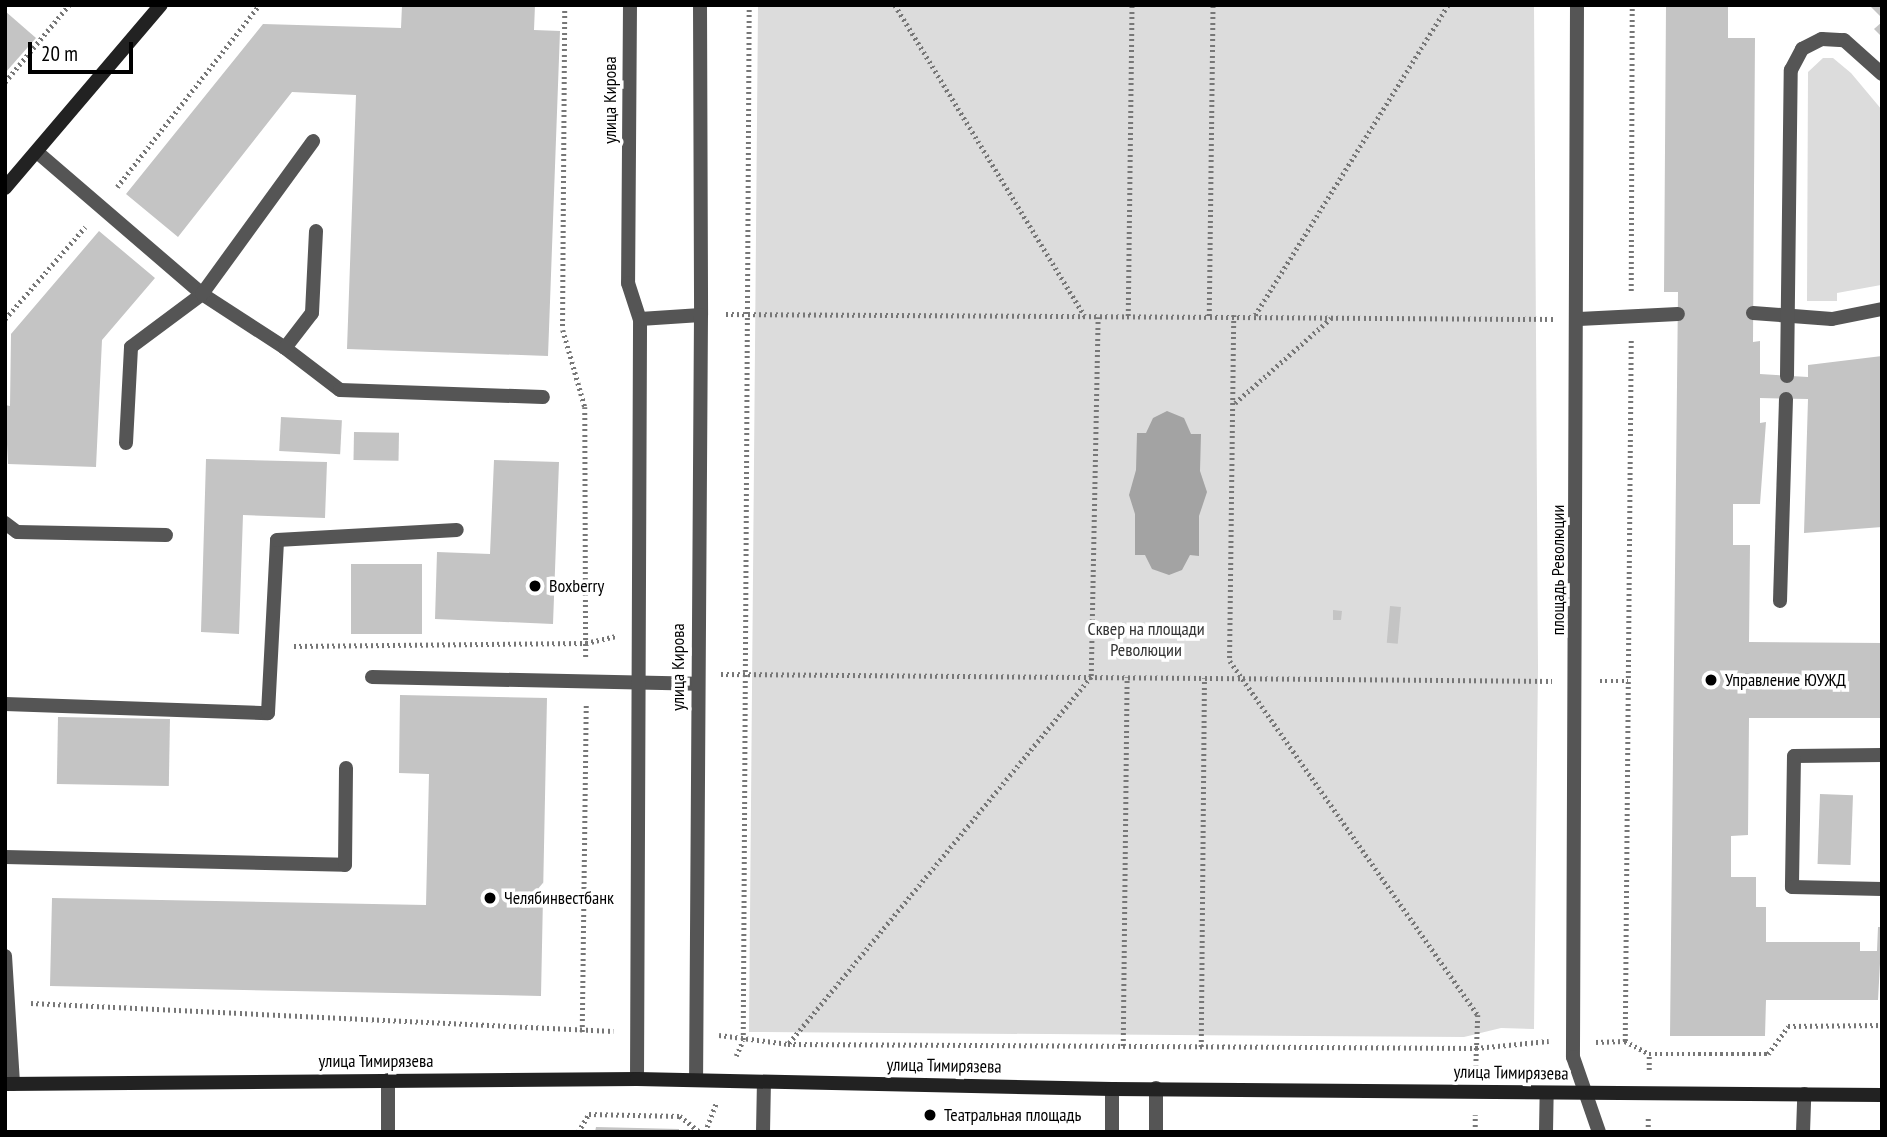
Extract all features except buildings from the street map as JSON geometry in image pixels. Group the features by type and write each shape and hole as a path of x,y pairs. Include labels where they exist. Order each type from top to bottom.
{"street":[{"path":"5,188 161,5"},
{"name":"улица Кирова","path":"630,5 628,283 640,318 642,682 637,1079"},
{"name":"улица Кирова","path":"696,1080 701,315 700,5"},
{"name":"площадь Революции","path":"1577,5 1579,319 1573,1057 1599,1132"},
{"path":"1787,376 1791,70 1802,48 1822,39 1843,40 1882,74"},
{"path":"126,443 131,347 202,294 313,141"},
{"path":"37,152 202,294 285,348 340,390 543,397"},
{"path":"285,348 312,313 316,231"},
{"path":"1753,313 1832,319 1882,309"},
{"path":"1579,319 1678,314"},
{"path":"640,318 701,315"},
{"path":"1780,601 1786,399"},
{"path":"5,523 17,532 166,535"},
{"path":"5,704 268,713 277,540 457,530"},
{"path":"372,677 697,684"},
{"path":"1882,755 1794,756 1792,887 1882,889"},
{"path":"5,857 345,865 346,768"},
{"path":"5,956 10,1002 9,1084"},
{"name":"улица Тимирязева","path":"9,1084 637,1079 1112,1089 1882,1095"},
{"path":"388,1080 388,1132"},
{"path":"763,1132 764,1082"},
{"path":"1156,1088 1156,1132"},
{"path":"1112,1089 1112,1132"},
{"path":"1546,1132 1547,1093"},
{"path":"1803,1132 1804,1094"}],"path":[{"path":"5,82 69,5"},
{"path":"5,319 101,208 259,5"},
{"path":"565,5 564,330 585,407 587,681 582,1032"},
{"path":"743,1040 749,5"},
{"path":"895,5 1086,317"},
{"path":"1128,316 1132,5"},
{"path":"1209,316 1213,5"},
{"path":"1254,315 1448,5"},
{"path":"1625,1041 1632,5"},
{"path":"757,314 1579,319"},
{"path":"1234,316 1230,662 1478,1015 1476,1048"},
{"path":"788,1044 1091,676 1097,317"},
{"path":"1235,404 1332,318"},
{"path":"272,646 586,643 606,636 642,636"},
{"path":"697,660 719,674 1628,681"},
{"path":"1123,1046 1127,677"},
{"path":"1202,1047 1204,678"},
{"path":"10,1002 582,1032 639,1031"},
{"path":"697,1032 788,1044 1476,1048 1625,1041 1649,1054 1768,1054 1788,1026 1882,1026"},
{"path":"578,1132 589,1114 680,1116 700,1132"}],"green space":[{"name":"Сквер на площади Революции","path":"758,5 1534,5 1538,668 1534,1029 1501,1028 1464,1037 749,1032"},
{"path":"1823,58 1833,58 1851,73 1882,110 1882,275 1881,285 1837,293 1837,301 1807,301 1808,72"}],"shaded area":[{"path":"1167,411 1184,418 1191,434 1201,434 1200,471 1207,492 1199,516 1199,556 1190,555 1182,570 1169,575 1152,569 1145,555 1135,555 1135,514 1129,495 1136,470 1137,433 1146,433 1153,418"}],"place":[{"name":"Boxberry","path":"535,586"},
{"name":"Управление ЮУЖД","path":"1711,680"},
{"name":"Челябинвестбанк","path":"490,898"},
{"name":"Театральная площадь","path":"930,1115"}]}
